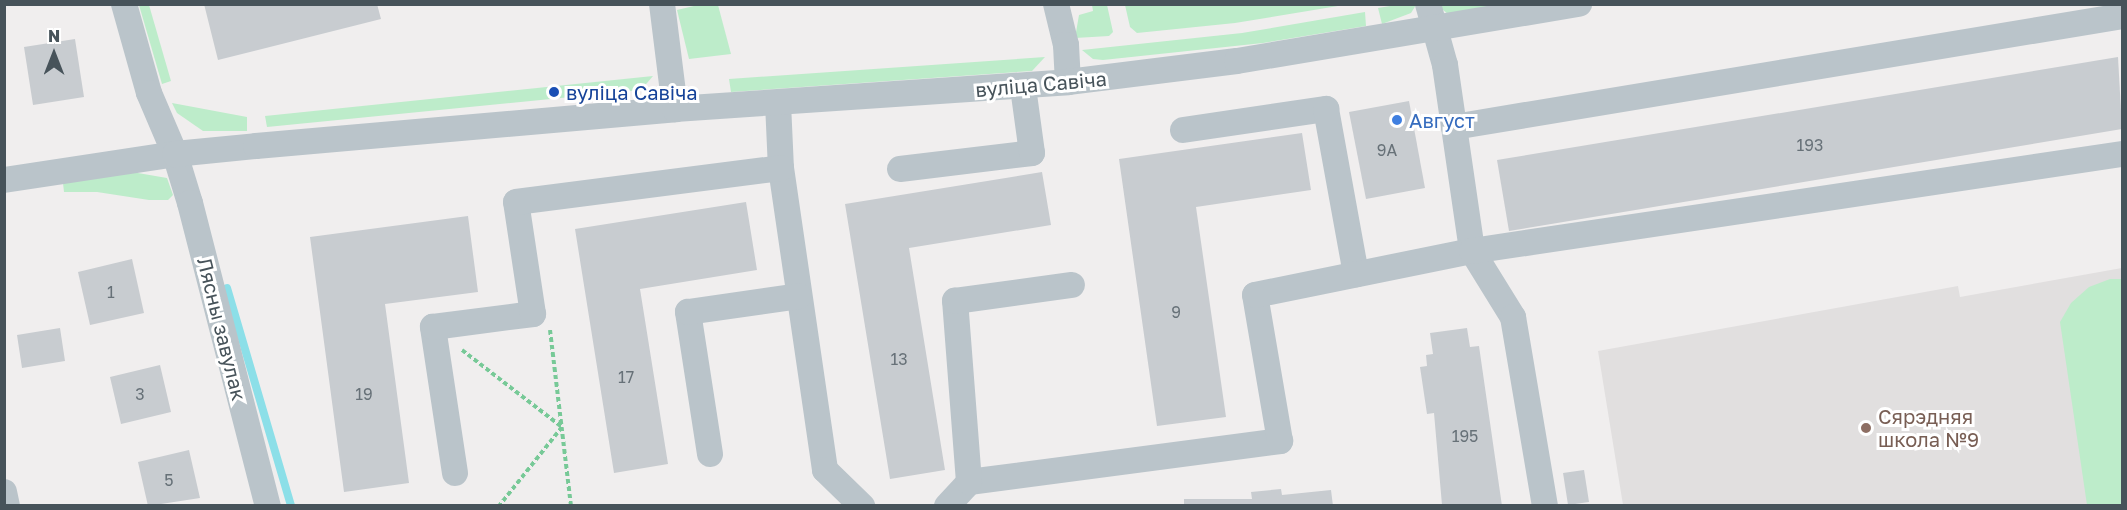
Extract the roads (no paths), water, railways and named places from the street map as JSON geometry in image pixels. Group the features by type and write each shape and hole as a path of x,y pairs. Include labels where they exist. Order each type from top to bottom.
{"street":[{"name":"Лясны завулак","path":"124,4 149,93 176,154 268,506"},
{"path":"662,4 675,108"},
{"path":"1056,4 1066,45 1068,82"},
{"path":"1428,4 1433,30 1446,65 1472,252 1513,317 1545,506"},
{"name":"вуліца Савіча","path":"4,180 176,154 675,108 1023,87 1068,82 1433,30 1551,7 1579,4"},
{"path":"1454,127 2122,16"},
{"path":"900,169 1032,153 1023,87"},
{"path":"778,103 781,168 825,470 862,506"},
{"path":"1184,130 1326,109 1356,274"},
{"path":"947,506 969,482 1280,441 1255,295 1472,252 2122,154"},
{"path":"455,473 433,327 533,314 516,202 781,168"},
{"path":"969,482 955,301 1072,285"},
{"path":"710,454 688,312 799,296"},
{"path":"4,492 7,506"}],"waterway":[{"path":"227,288 291,506"}],"place":[{"name":"вуліца Савіча","path":"554,92"},
{"name":"Август","path":"1397,120"},
{"name":"Сярэдняя школа №9","path":"1866,428"}]}
